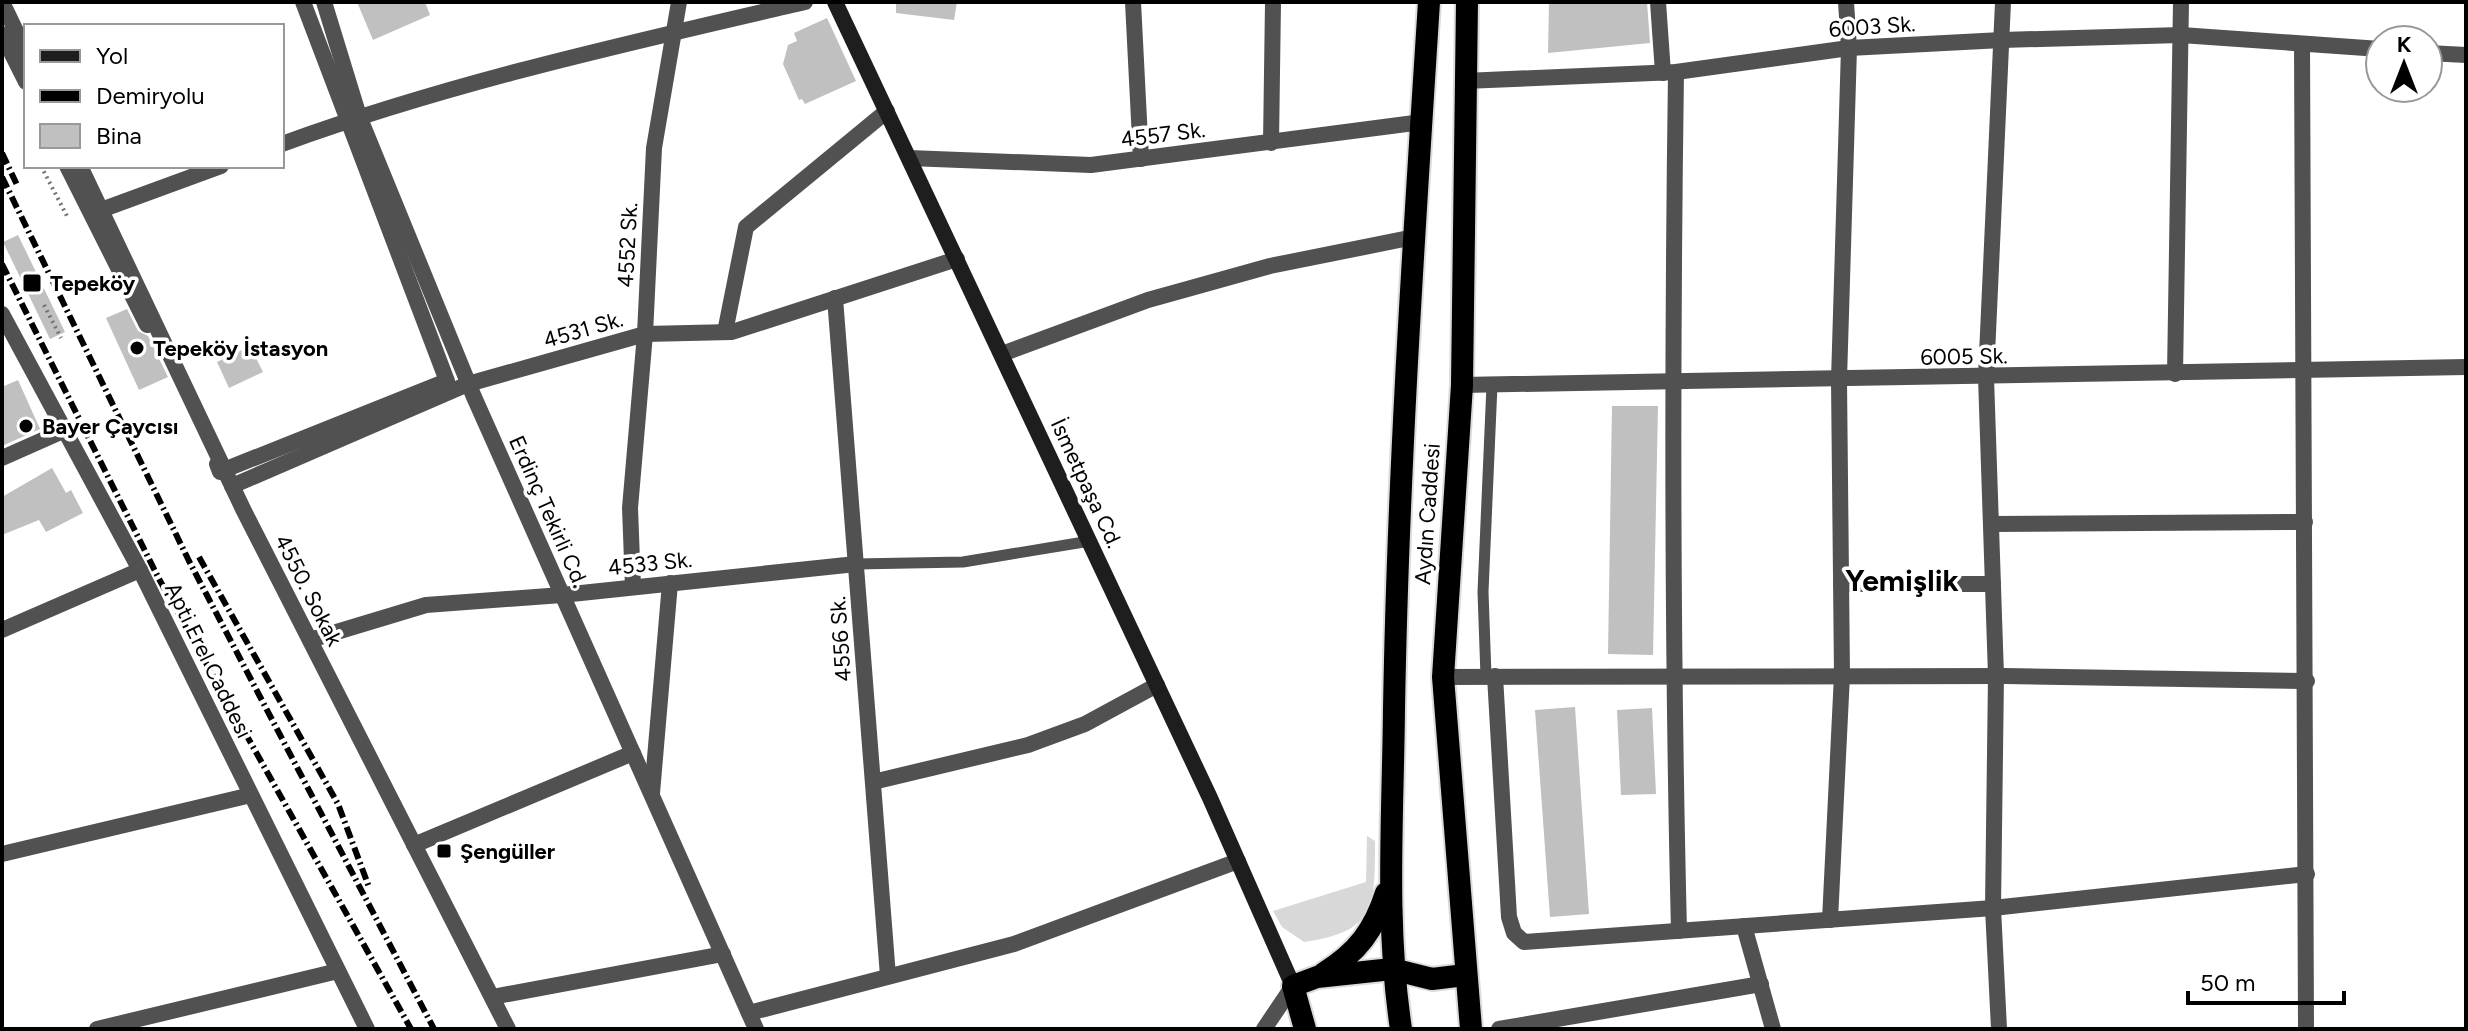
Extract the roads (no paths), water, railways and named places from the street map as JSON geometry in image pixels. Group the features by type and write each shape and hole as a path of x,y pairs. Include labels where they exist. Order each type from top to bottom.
{"highway":[{"name":"Aydın Caddesi","path":"1401,1029 1392,969 1395,638 1414,237 1429,2"},
{"name":"Aydın Caddesi","path":"1467,2 1462,385 1443,677 1471,1029"},
{"path":"1305,1029 1293,986 1317,977 1350,957 1375,926 1392,876"},
{"path":"1317,977 1392,969 1432,979 1465,975"}],"main road":[{"name":"İsmetpaşa Cd.","path":"835,2 1090,541 1293,986"}],"street":[{"path":"2,2 24,48"},
{"path":"68,168 220,472 228,478 447,381 352,118 303,2"},
{"name":"Erdinç Tekirli Cd.","path":"324,2 352,118 756,1029"},
{"name":"4552 Sk.","path":"633,587 630,508 645,334 654,148 679,2"},
{"path":"284,143 352,118 672,33 805,2"},
{"path":"1133,2 1141,159"},
{"path":"1271,143 1273,2"},
{"path":"1658,2 1670,73 1673,677 1679,931"},
{"path":"1830,920 1842,675 1839,380 1849,48 1846,2"},
{"path":"1999,1029 1993,908 1996,676 1986,377 2003,2"},
{"path":"2175,374 2181,2"},
{"path":"2,34 24,78"},
{"name":"6003 Sk.","path":"1464,81 1670,73 1849,48 2002,40 2181,35 2364,48"},
{"path":"2302,44 2307,681 2306,1029"},
{"path":"2444,54 2466,55"},
{"path":"725,332 746,227 887,111"},
{"name":"4557 Sk.","path":"909,158 1091,165 1422,122"},
{"name":"4550. Sokak","path":"81,168 228,478 508,1029"},
{"path":"101,210 216,168"},
{"path":"1002,354 1148,300 1270,266 1414,237"},
{"name":"4531 Sk.","path":"228,478 468,384 645,334 725,332 957,259"},
{"name":"4556 Sk.","path":"835,298 888,976"},
{"name":"Apti Erel Caddesi","path":"2,314 140,570 367,1029"},
{"name":"6005 Sk.","path":"1462,385 2466,367"},
{"path":"2,458 63,431"},
{"path":"1991,524 2305,522"},
{"name":"4533 Sk.","path":"310,640 426,605 562,595 856,564"},
{"path":"2,630 140,570"},
{"path":"652,795 670,583"},
{"path":"1841,584 1993,584"},
{"path":"1443,677 1842,675 2307,681"},
{"path":"1491,676 1509,917 1514,933 1524,942 1993,908 2307,874"},
{"path":"873,782 1028,745 1085,724 1157,685"},
{"path":"414,845 633,753"},
{"path":"2,854 251,795"},
{"path":"749,1013 1014,944 1238,861"},
{"path":"1744,926 1773,1029"},
{"path":"492,997 723,954"},
{"path":"97,1029 338,971"},
{"path":"1499,1029 1761,984"},
{"path":"1264,1029 1293,986"}],"lane":[{"path":"1491,676 1483,592 1492,385"},
{"path":"856,564 963,562 1090,541"}],"railway":[{"path":"2,153 18,187"},
{"path":"2,177 189,561 434,1029"},
{"path":"2,264 159,579 411,1029"},
{"path":"199,557 338,804 369,887"}],"place":[{"name":"Tepeköy","path":"32,283"},
{"name":"Tepeköy İstasyon","path":"137,348"},
{"name":"Bayer Çaycısı","path":"26,426"},
{"name":"Şengüller","path":"444,851"}],"district":[{"name":"Yemişlik","path":"1902,581"}]}
